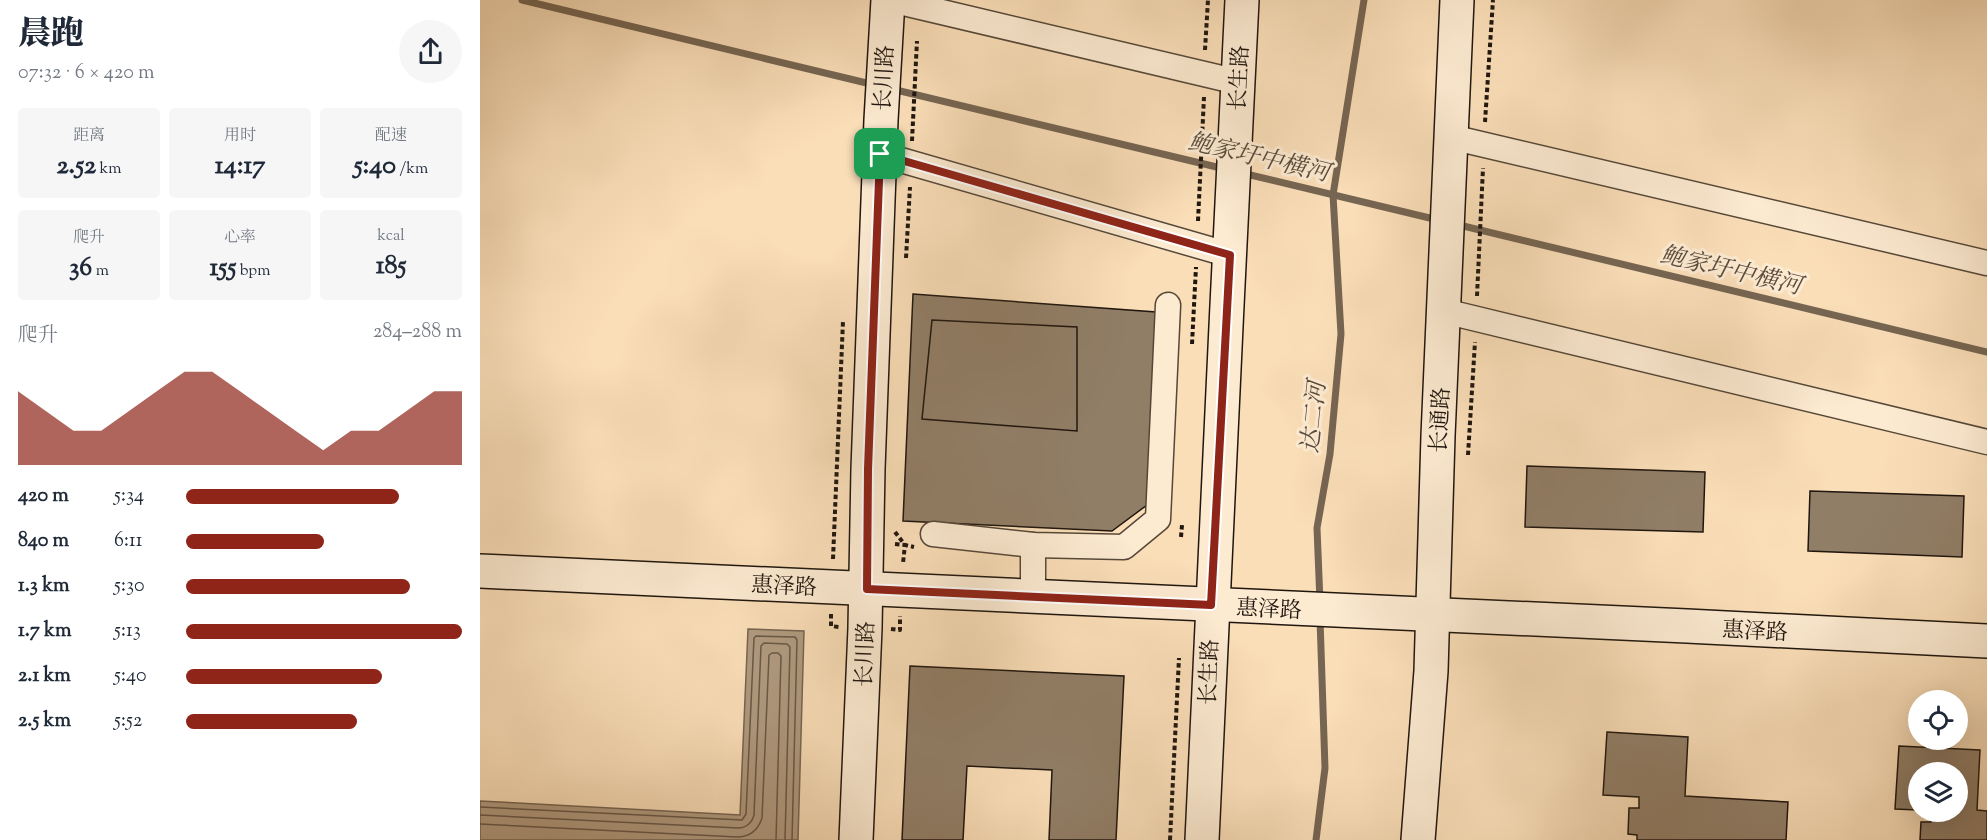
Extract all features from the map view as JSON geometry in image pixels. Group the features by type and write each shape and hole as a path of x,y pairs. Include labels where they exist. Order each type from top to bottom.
{"street":[{"name":"长川路","path":"856,840 867,589 868,469 896,159 897,121 885,51 890,0"},
{"path":"890,0 1237,97"},
{"name":"长生路","path":"1202,840 1211,605 1242,0"},
{"name":"长通路","path":"1418,840 1434,615 1438,436 1457,0"},
{"path":"1451,147 1987,263"},
{"path":"896,159 1230,255"},
{"path":"1445,297 1477,318 1987,442"},
{"path":"927,541 1124,547 1158,519 1168,305"},
{"path":"1033,544 1033,597"},
{"name":"惠泽路","path":"480,571 1987,641"}],"path":[{"path":"1468,459 1493,0"},
{"path":"906,270 896,159 897,121 916,57 917,41"},
{"path":"1198,211 1203,105"},
{"path":"894,530 904,544 927,541"},
{"path":"1170,840 1179,658"}],"water":[{"path":"748,629 804,631 798,840 480,840 480,801 740,815"}],"building":[{"path":"913,294 1156,312 1147,505 1112,531 903,521"},
{"path":"932,320 1077,327 1077,431 922,419"},
{"path":"1527,466 1705,472 1703,532 1525,527"},
{"path":"1810,491 1964,496 1962,557 1808,551"},
{"path":"910,666 1124,676 1116,840 1049,840 1052,770 967,766 963,840 902,840"},
{"path":"1607,732 1688,737 1685,796 1788,802 1786,840 1637,840 1637,835 1628,834 1629,808 1639,808 1639,797 1603,795"},
{"path":"1899,746 1908,746 1908,750 1980,750 1977,810 1987,811 1987,840 1920,840 1921,822 1968,822 1968,762 1908,762 1908,810 1895,809"}],"waterway":[{"name":"鲍家圩中横河","path":"522,0 875,85"},
{"name":"达二河","path":"1320,602 1317,528 1330,454 1341,334 1333,195 1364,0"},
{"name":"鲍家圩中横河","path":"892,89 1225,169"},
{"name":"鲍家圩中横河","path":"1242,173 1438,220"},
{"name":"鲍家圩中横河","path":"1455,224 1987,352"},
{"name":"达二河","path":"1316,840 1325,768 1320,619"}],"route":[{"path":"880,154 1230,255 1220,473 1211,605 867,589 868,469 880,154"}]}
